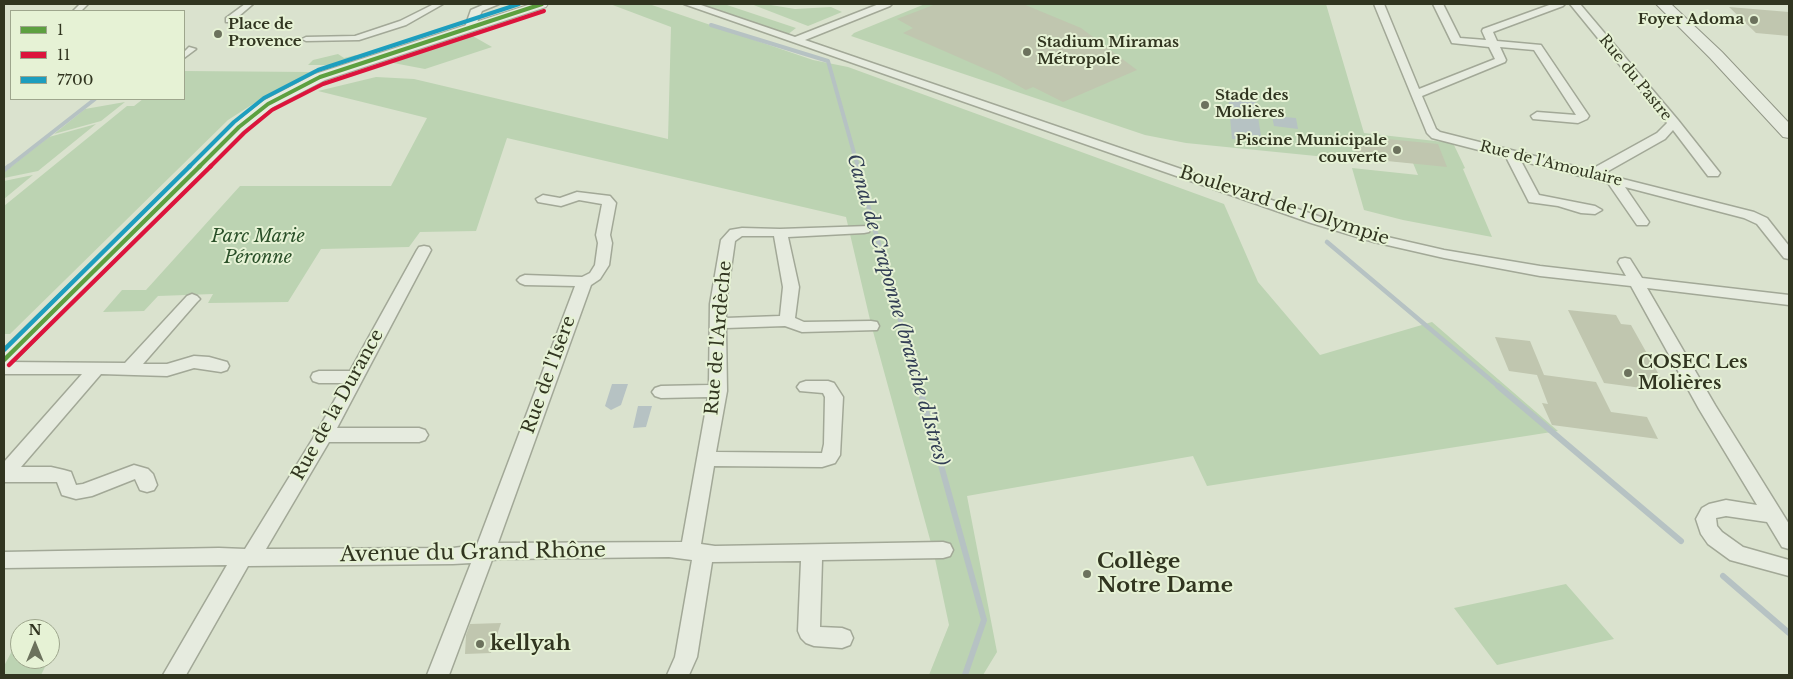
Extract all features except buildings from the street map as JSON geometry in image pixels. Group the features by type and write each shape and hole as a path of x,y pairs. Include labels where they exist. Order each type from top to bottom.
{"main road":[{"path":"1663,4 1716,55 1789,133"},
{"path":"1676,4 1789,118"}],"street":[{"path":"228,20 249,4"},
{"path":"306,38 356,38 403,23 439,4"},
{"path":"470,27 475,12 478,9 494,4"},
{"path":"4,360 252,115 294,89 320,77 542,4"},
{"name":"Boulevard de l'Olympie","path":"690,4 1172,164 1324,222 1399,244 1493,264 1789,300"},
{"path":"796,40 887,4"},
{"name":"Rue de l'Amoulaire","path":"1379,4 1431,130 1436,135 1757,218 1762,221 1789,255"},
{"path":"1438,4 1456,41 1537,47 1583,116 1578,119 1538,116"},
{"path":"1416,94 1501,60 1487,31 1560,4"},
{"name":"Rue du Pastre","path":"1575,4 1674,123 1661,136 1591,174"},
{"path":"185,55 192,49"},
{"path":"1674,123 1713,173"},
{"path":"1511,154 1534,199 1560,202 1580,209 1595,210"},
{"path":"1613,180 1642,222"},
{"path":"543,199 561,202 577,196 572,188 574,182"},
{"name":"Rue de l'Isère","path":"438,675 584,282 595,276 602,265 605,243 603,235 609,203 597,197 577,196"},
{"path":"787,321 791,287 780,233 864,229"},
{"name":"Rue de l'Ardèche","path":"678,675 686,657 705,459 718,391 718,304 728,240 730,235 742,232 780,233"},
{"name":"Rue de la Durance","path":"174,675 324,435 424,250"},
{"path":"1625,262 1708,409 1789,541"},
{"path":"525,280 584,282"},
{"path":"130,368 192,299"},
{"path":"719,324 787,321 802,327 871,326"},
{"path":"4,368 130,368 138,370 167,370 194,362 220,366"},
{"path":"4,474 97,368"},
{"path":"319,377 354,377"},
{"path":"705,459 822,460 828,458 831,455 833,444 834,397 828,387 806,387"},
{"path":"661,392 718,391"},
{"path":"324,435 419,435"},
{"path":"4,474 51,474 64,477 69,490 76,492 85,491 134,472 141,474 146,479 147,485"},
{"path":"1773,516 1726,508 1716,509 1709,513 1706,519 1708,528 1715,538 1737,554 1789,568"},
{"name":"Avenue du Grand Rhône","path":"4,560 219,556 246,558 453,556 485,552 669,549 696,552 942,550"},
{"path":"812,552 808,631 814,636 842,638"}],"green space":[{"name":"Parc Marie Péronne","path":"610,4 649,4 813,60 848,67 1224,204 1258,282 1320,355 1432,322 1558,431 1207,486 1193,456 967,496 997,652 983,675 929,675 949,625 934,554 871,324 846,217 507,138 476,231 420,232 409,247 321,249 288,302 208,303 213,294 158,296 144,311 103,312 122,290 146,290 240,186 391,186 427,118 318,91 376,77 414,79 668,139 671,27"},
{"path":"700,4 724,4 796,28 787,35"},
{"path":"751,4 765,4 795,9 831,7 842,12 808,26"},
{"name":"Stade des Molières","path":"925,4 1326,4 1364,133 1453,143 1465,168 1463,169 1492,237 1403,220 1364,210 1352,168 1418,175 1413,163 1372,159 1346,159 1186,143 1145,135 851,36 854,33"},
{"path":"471,35 492,47 425,69 388,62"},
{"path":"338,54 344,58 356,55 362,57 334,65 308,65 313,60"},
{"path":"185,71 309,72 305,78 267,95 228,120 10,334 4,334 4,206 127,106 134,106 142,100 185,100"},
{"path":"125,102 101,121 54,134 85,109"},
{"path":"96,124 38,171 4,178 4,172 49,137"},
{"path":"33,175 4,199 4,181"},
{"path":"1566,584 1614,639 1497,665 1454,608"},
{"path":"10,655 10,669 44,669 41,675 4,675 4,666"}],"shaded area":[{"path":"1228,95 1255,98 1262,142 1232,139"},
{"path":"1272,116 1296,118 1298,129 1274,126"},
{"path":"612,384 628,384 621,405 611,410 605,406"},
{"path":"638,406 652,406 646,427 633,428"}],"waterway":[{"name":"Canal de Craponne (branche d'Istres)","path":"711,25 828,61 858,167"},
{"path":"8,167 94,100"},
{"path":"4,170 9,166"},
{"name":"Canal de Craponne (branche d'Istres)","path":"857,166 919,387"},
{"path":"1327,242 1499,387"},
{"name":"Canal de Craponne (branche d'Istres)","path":"919,386 984,620 965,675"},
{"path":"1498,386 1681,541"},
{"path":"1723,576 1789,633"}],"transit line":[{"name":"7700","path":"4,350 234,122 264,98 318,70 519,4"},
{"name":"1","path":"4,360 239,127 268,104 320,77 542,4"},
{"name":"11","path":"9,365 244,133 272,110 323,84 544,11"}],"place":[{"name":"Foyer Adoma","path":"1754,20"},
{"name":"Place de Provence","path":"218,34"},
{"name":"Stadium Miramas Métropole","path":"1027,52"},
{"name":"Stade des Molières","path":"1205,105"},
{"name":"Piscine Municipale couverte","path":"1397,150"},
{"name":"COSEC Les Molières","path":"1628,373"},
{"name":"Collège Notre Dame","path":"1087,574"},
{"name":"kellyah","path":"480,644"}]}
